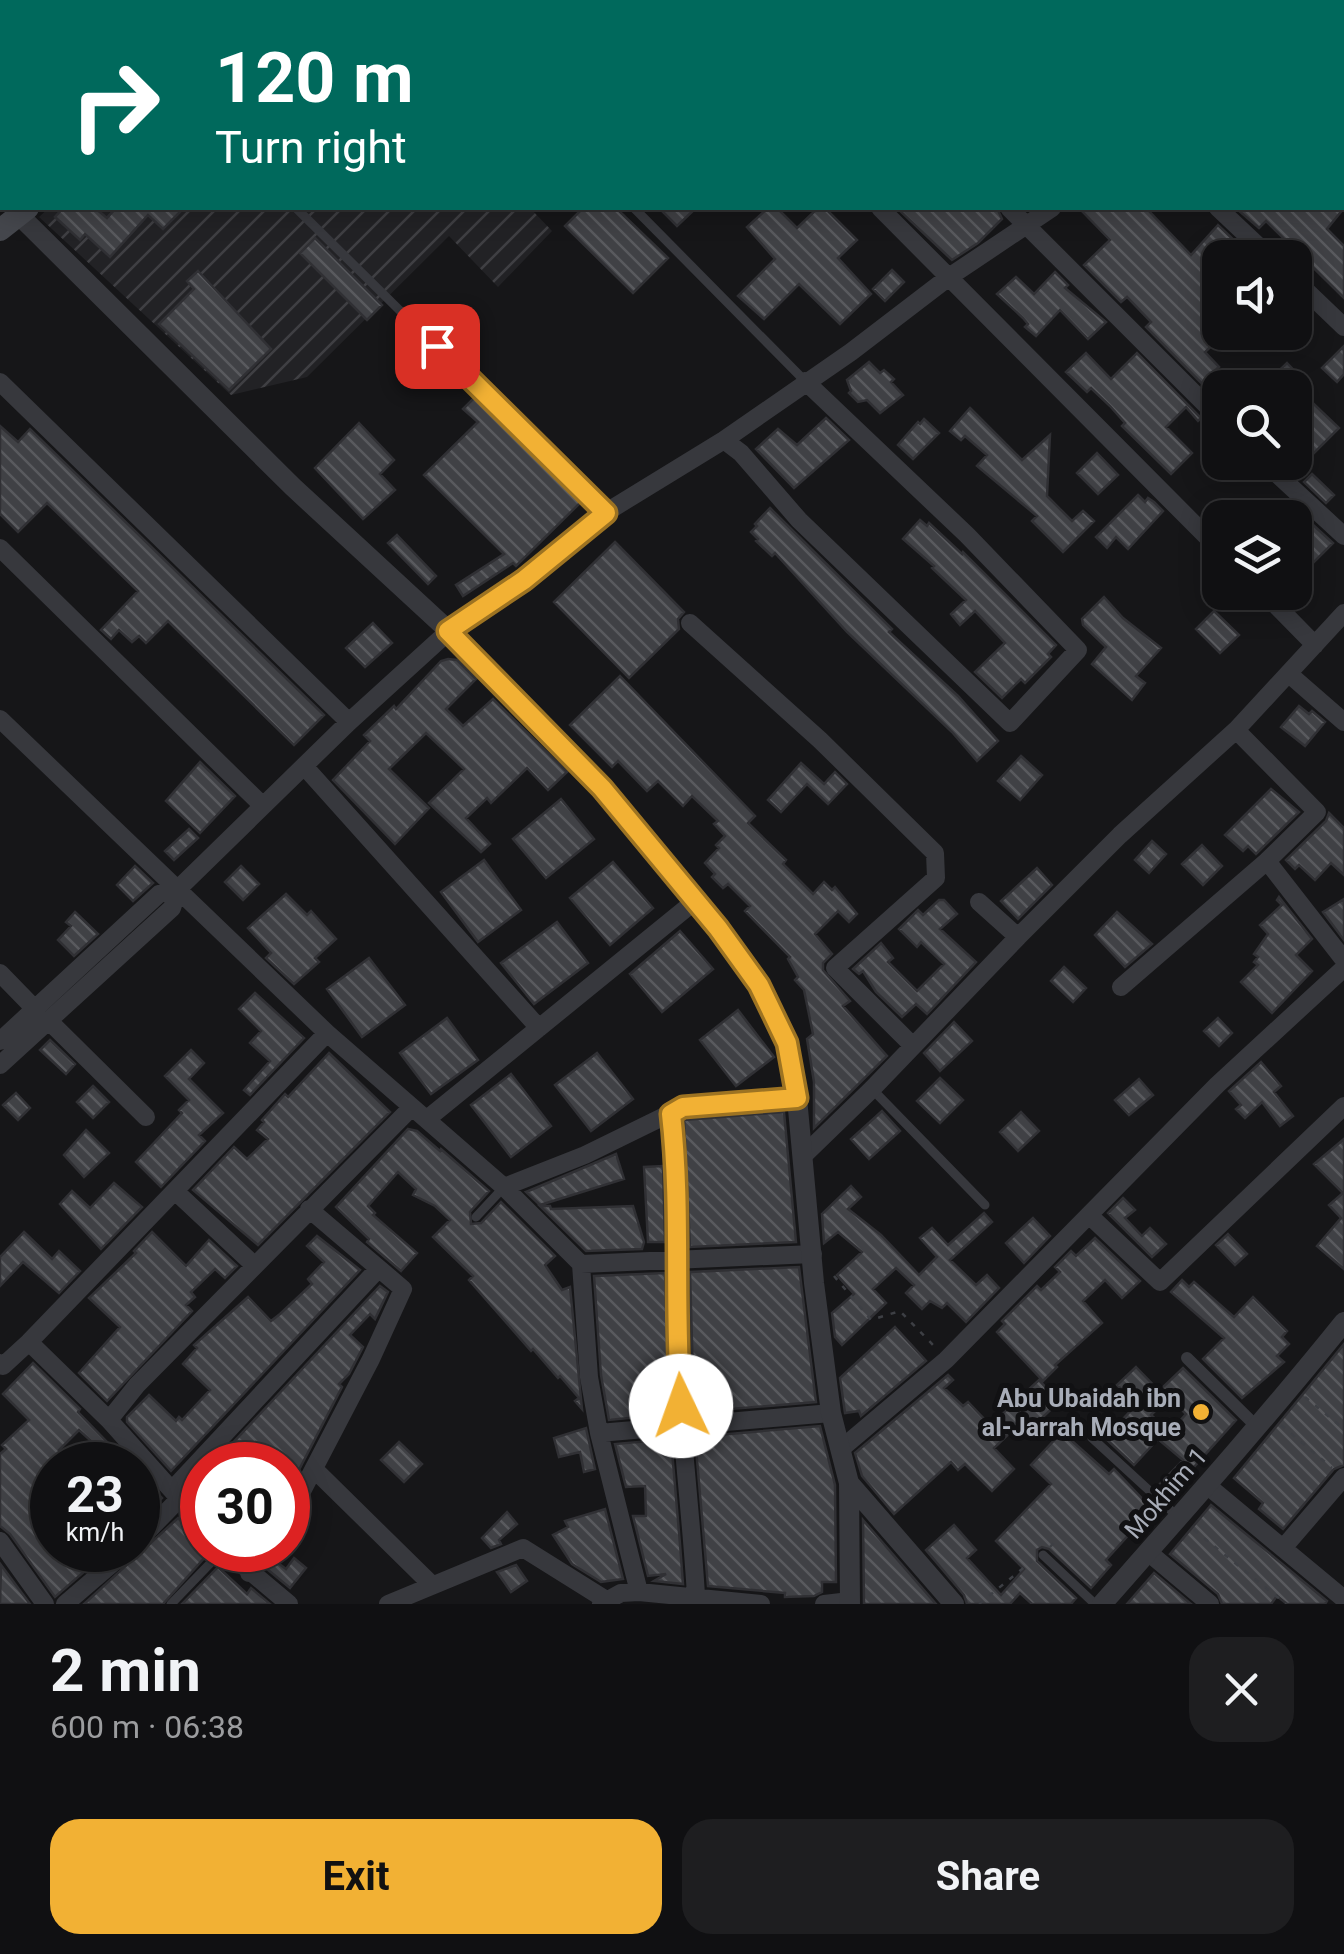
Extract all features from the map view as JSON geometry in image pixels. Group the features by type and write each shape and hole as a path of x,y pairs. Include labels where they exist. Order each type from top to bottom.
{"main road":[{"path":"0,230 23,211"}],"street":[{"path":"882,210 1202,532"},
{"path":"1011,210 1202,401"},
{"path":"0,1041 41,1014 172,908 178,890 448,631 524,580 606,513 724,440 851,352 949,277 1049,210"},
{"path":"1220,210 1252,240"},
{"path":"23,211 293,487 448,631 602,788 759,985 787,1043 804,1155 814,1284 831,1413 850,1482 850,1602 824,1604"},
{"path":"1312,296 1344,327"},
{"path":"724,440 741,453 799,520 1010,723 1078,650 967,535 805,381"},
{"path":"0,382 349,722"},
{"path":"1283,480 1344,536"},
{"path":"0,548 263,806"},
{"path":"1280,610 1315,645"},
{"path":"804,1155 1120,834 1236,730 1344,613"},
{"path":"690,623 820,740 935,853 936,878 835,968 913,1046"},
{"path":"1289,674 1344,722"},
{"path":"0,719 327,1033 504,1188 581,1264 589,1377 638,1592"},
{"path":"1122,987 1267,861 1317,812 1236,730"},
{"path":"304,766 540,1028"},
{"path":"842,1448 946,1360 1217,1085 1344,964 1267,861"},
{"path":"427,1120 695,900"},
{"path":"979,902 1018,937"},
{"path":"0,973 146,1117"},
{"path":"0,1065 41,1014"},
{"path":"0,1363 3,1366 29,1342 327,1033"},
{"path":"504,1188 586,1155 683,1107 797,1098"},
{"path":"1090,1216 1160,1282 1344,1106"},
{"path":"109,1420 137,1385 411,1108"},
{"path":"671,1114 677,1172 675,1262 682,1426 696,1596"},
{"path":"175,1191 254,1266"},
{"path":"309,1209 403,1289 372,1359 310,1477"},
{"path":"581,1264 813,1254"},
{"path":"160,1514 378,1269"},
{"name":"Mokhim 1","path":"1102,1604 1177,1516 1208,1486 1344,1322"},
{"path":"29,1342 109,1420 180,1498"},
{"path":"1187,1358 1262,1420"},
{"path":"599,1433 831,1413"},
{"path":"314,1469 432,1585"},
{"path":"1284,1547 1344,1478"},
{"path":"850,1482 954,1604"},
{"path":"1208,1486 1344,1599"},
{"path":"0,1541 45,1604"},
{"path":"388,1604 523,1548 604,1602 621,1593 638,1592 761,1604"},
{"path":"1148,1552 1188,1598 1210,1604"},
{"path":"65,1604 102,1572"},
{"path":"249,1574 290,1604"}],"lane":[{"path":"298,210 606,513"},
{"path":"636,210 805,381"},
{"path":"872,1090 985,1205"},
{"path":"476,1217 504,1188"},
{"path":"1092,1438 1177,1516"},
{"path":"1042,1555 1094,1604"},
{"path":"171,1604 202,1572"}],"path":[{"path":"814,1284 835,1275 871,1320 900,1312 946,1360"},
{"path":"1292,1386 1344,1430"},
{"path":"1262,1420 1344,1478"},
{"path":"1177,1516 1286,1604"},
{"path":"980,1604 1057,1539"}],"shaded area":[{"path":"47,210 532,210 552,231 498,287 449,236 307,377 231,395 39,217"}],"building":[{"path":"61,210 97,210 107,218 114,210 182,210 163,229 148,215 110,257 85,234 80,240 55,217"},
{"path":"581,210 618,210 668,258 633,293 565,226"},
{"path":"661,210 694,210 677,226"},
{"path":"766,210 779,210 797,228 816,210 827,210 857,240 838,258 871,294 840,324 799,284 764,319 738,296 775,259 747,227"},
{"path":"899,210 998,210 1002,219 978,243 952,260"},
{"path":"1081,210 1148,210 1191,255 1202,243 1202,350 1207,350 1219,367 1202,370 1202,384 1146,327 1151,322 1127,297 1121,302 1084,265 1110,240"},
{"path":"1238,210 1342,210 1327,229 1344,246 1344,298 1312,266 1312,240 1285,240 1266,221 1259,228"},
{"path":"1218,225 1234,240 1204,240"},
{"path":"315,238 382,305 367,320 300,253"},
{"path":"892,270 904,282 885,301 873,289"},
{"path":"198,271 271,349 229,390 159,324 194,289 187,281"},
{"path":"1055,272 1068,285 1065,288 1106,322 1088,339 1060,310 1036,336 997,294 1016,277 1034,294"},
{"path":"1344,346 1344,374 1337,382 1322,368"},
{"path":"1086,353 1111,379 1137,353 1201,418 1198,421 1186,407 1166,427 1192,453 1171,474 1122,426 1125,423 1110,406 1066,372"},
{"path":"869,362 894,379 891,382 903,395 880,413 867,400 858,402 849,393 847,380"},
{"path":"474,398 582,501 516,566 513,563 463,596 456,585 504,554 424,475 478,422 463,409"},
{"path":"1312,402 1339,428 1312,455"},
{"path":"970,408 1022,460 1050,435 1047,496 1072,521 1083,511 1094,521 1063,552 1032,521 1037,516 977,466 987,455 965,436 961,440 950,431"},
{"path":"826,418 849,440 794,488 756,449 778,429 797,445"},
{"path":"924,419 939,433 913,459 898,445"},
{"path":"359,423 394,460 380,474 395,490 363,519 315,468"},
{"path":"0,426 18,442 30,429 324,715 294,745 168,621 146,643 139,636 132,642 119,630 111,639 101,630 138,591 47,503 18,532 0,514"},
{"path":"1097,453 1118,475 1098,494 1077,473"},
{"path":"1312,474 1334,495 1326,503 1304,482 1312,480"},
{"path":"1138,495 1163,511 1128,549 1116,537 1107,548 1096,537"},
{"path":"770,508 998,741 977,761 847,632 775,553 772,556 756,541 751,532"},
{"path":"920,520 963,552 1056,645 1048,654 1051,657 1025,683 1021,679 1002,698 975,672 1005,643 975,611 960,625 951,614 966,600 903,539"},
{"path":"1312,524 1333,543 1312,564"},
{"path":"397,535 436,576 428,584 388,543"},
{"path":"615,542 684,612 678,619 679,629 629,678 554,602"},
{"path":"1104,597 1161,648 1136,676 1145,683 1132,700 1092,664 1106,647 1083,625 1082,619"},
{"path":"1214,611 1239,635 1220,653 1196,629"},
{"path":"373,623 392,643 365,667 346,648"},
{"path":"457,660 476,679 446,709 463,726 493,699 567,772 548,790 527,768 491,803 487,798 466,818 490,844 481,852 429,803 464,769 426,733 389,769 429,808 395,844 333,780 370,741 364,735 394,706 396,709 441,661"},
{"path":"620,676 755,816 748,823 786,860 783,864 813,894 824,882 832,890 835,887 857,914 849,922 838,911 815,934 832,954 823,963 823,970 850,1001 843,1006 887,1056 814,1128 814,1082 807,1039 813,1034 804,990 795,980 798,977 790,957 745,911 750,906 728,884 723,888 712,877 715,874 705,863 725,836 714,824 718,821 692,796 683,806 658,781 647,791 618,761 612,767 570,725"},
{"path":"1299,706 1325,722 1305,746 1281,727"},
{"path":"1021,756 1042,775 1020,800 998,781"},
{"path":"200,762 235,796 200,833 166,801"},
{"path":"801,763 824,784 835,772 847,784 828,804 807,784 781,812 768,800"},
{"path":"1271,789 1299,812 1256,854 1248,846 1243,851 1225,835"},
{"path":"561,799 594,839 546,878 513,839"},
{"path":"1329,813 1344,828 1344,875 1331,863 1315,880 1299,865 1295,869 1286,860 1326,821"},
{"path":"189,829 198,838 174,860 165,851"},
{"path":"1152,841 1166,854 1149,873 1135,860"},
{"path":"1202,845 1222,866 1203,885 1182,864"},
{"path":"484,860 521,910 478,942 441,892"},
{"path":"613,862 653,908 610,945 570,898"},
{"path":"135,866 153,883 133,901 117,885"},
{"path":"241,866 259,884 243,900 225,882"},
{"path":"1037,868 1052,885 1018,919 1001,901"},
{"path":"286,894 307,915 311,911 336,939 315,958 319,962 294,984 266,958 271,953 248,928"},
{"path":"1279,897 1312,939 1296,955 1312,971 1272,1013 1241,982 1258,965 1254,954 1268,934 1260,925 1282,905"},
{"path":"1344,899 1344,940 1323,912"},
{"path":"944,900 957,914 940,929 976,962 927,1014 916,1004 902,1017 876,992 863,971 859,974 853,969 881,943 893,958 888,962 917,991 944,964 921,942 917,947 899,929 918,910 923,915"},
{"path":"75,912 98,934 74,956 58,940 71,926 66,922"},
{"path":"1117,912 1152,944 1125,967 1095,935"},
{"path":"557,922 588,963 534,1004 501,963"},
{"path":"680,931 713,969 662,1012 630,974"},
{"path":"369,958 405,1005 362,1037 327,989"},
{"path":"1064,967 1086,988 1073,1002 1051,981"},
{"path":"255,993 304,1038 250,1095 244,1090 270,1061 250,1043 261,1031 239,1009"},
{"path":"738,1010 774,1057 736,1086 700,1040"},
{"path":"447,1018 478,1060 431,1094 400,1053"},
{"path":"1218,1018 1232,1033 1219,1046 1204,1031"},
{"path":"954,1022 972,1041 940,1071 924,1053"},
{"path":"50,1040 75,1064 66,1074 40,1050"},
{"path":"191,1050 204,1063 189,1079 223,1113 199,1135 205,1141 161,1187 136,1162 182,1113 179,1110 189,1100 165,1076"},
{"path":"329,1053 390,1112 258,1245 193,1190 234,1147 247,1159 268,1139 257,1130 262,1120"},
{"path":"597,1053 633,1099 591,1131 555,1085"},
{"path":"1261,1062 1281,1086 1274,1092 1293,1116 1280,1126 1262,1102 1245,1118 1236,1109 1241,1105 1229,1091"},
{"path":"511,1074 551,1126 511,1157 471,1105"},
{"path":"940,1078 963,1100 940,1123 917,1101"},
{"path":"1139,1079 1153,1095 1129,1115 1115,1100"},
{"path":"93,1086 109,1102 93,1118 77,1102"},
{"path":"16,1093 30,1108 18,1120 3,1105"},
{"path":"882,1111 900,1131 869,1159 851,1139"},
{"path":"784,1112 796,1242 690,1247 684,1120"},
{"path":"1021,1112 1039,1131 1018,1151 1000,1132"},
{"path":"408,1129 441,1149 489,1191 470,1212 471,1224 481,1223 501,1202 555,1256 545,1265 562,1290 570,1287 582,1409 575,1401 579,1398 560,1376 531,1351 469,1280 473,1276 433,1237 450,1220 435,1206 413,1195 416,1189 398,1172 368,1206 373,1215 417,1253 401,1271 367,1242 369,1239 336,1207"},
{"path":"86,1130 109,1153 84,1177 64,1155"},
{"path":"1344,1139 1344,1269 1317,1246 1341,1218 1329,1205 1343,1193 1314,1164"},
{"path":"616,1154 624,1179 540,1205 526,1192"},
{"path":"663,1166 665,1242 648,1242 644,1167"},
{"path":"114,1183 142,1207 101,1249 60,1204 72,1191 90,1208"},
{"path":"851,1186 861,1197 848,1209 881,1235 919,1275 937,1257 920,1238 932,1228 948,1245 984,1213 992,1222 950,1260 976,1285 987,1275 999,1288 966,1322 947,1303 942,1308 930,1301 922,1309 906,1293 914,1285 896,1268 873,1289 886,1303 842,1345 835,1337 832,1313 854,1294 837,1275 862,1252 838,1232 824,1243 822,1214"},
{"path":"1123,1198 1135,1210 1125,1218 1142,1236 1150,1228 1166,1244 1152,1257 1108,1213"},
{"path":"540,1206 633,1206 644,1242 642,1249 586,1251"},
{"path":"1033,1218 1050,1236 1024,1263 1006,1243"},
{"path":"24,1232 52,1259 59,1251 80,1271 59,1293 23,1262 0,1286 0,1257"},
{"path":"152,1232 186,1266 209,1240 237,1266 225,1278 215,1269 191,1292 195,1297 186,1305 192,1311 107,1401 79,1373 120,1327 89,1298"},
{"path":"1228,1234 1247,1254 1235,1265 1216,1245"},
{"path":"317,1236 360,1270 198,1442 180,1442 180,1461 171,1471 160,1459 160,1442 145,1442 127,1417 149,1395 176,1421 179,1417 182,1420 210,1390 183,1364 197,1348 194,1345 248,1297 271,1321 280,1314 312,1284 308,1279 324,1262 307,1246"},
{"path":"1095,1238 1140,1281 1122,1298 1105,1280 1083,1301 1102,1323 1043,1381 997,1332 1005,1324 1002,1321 1037,1286 1041,1290 1060,1272 1055,1267 1071,1251 1076,1256"},
{"path":"799,1267 816,1402 694,1412 690,1272"},
{"path":"665,1273 669,1414 609,1420 601,1375 594,1276"},
{"path":"1182,1280 1189,1287 1194,1282 1234,1317 1253,1297 1287,1331 1282,1337 1289,1344 1277,1356 1284,1362 1242,1398 1203,1359 1224,1338 1171,1292"},
{"path":"380,1286 388,1292 375,1319 370,1314 350,1335 363,1347 339,1384 342,1387 310,1449 310,1442 234,1442"},
{"path":"895,1327 926,1361 861,1416 859,1411 845,1413 840,1378"},
{"path":"1344,1344 1344,1465 1334,1469 1283,1529 1259,1509 1263,1503 1234,1478"},
{"path":"33,1363 107,1442 92,1442 79,1430 67,1442 30,1442 30,1562 0,1526 0,1454 6,1449 2,1445 29,1420 3,1394"},
{"path":"1136,1367 1167,1399 1151,1415 1170,1432 1186,1414 1161,1389 1183,1368 1236,1420 1168,1496 1157,1487 1183,1460 1158,1439 1134,1465 1105,1438 1137,1404 1117,1385"},
{"path":"948,1375 953,1380 944,1388 963,1406 968,1402 990,1425 1039,1380 1059,1402 1028,1431 1020,1423 994,1448 1014,1469 992,1491 965,1464 958,1470 951,1462 894,1514 862,1476 855,1453"},
{"path":"820,1426 835,1485 836,1582 822,1582 822,1592 814,1596 785,1597 785,1593 708,1586 695,1437"},
{"path":"586,1428 595,1469 584,1472 580,1452 559,1457 554,1438"},
{"path":"1062,1432 1109,1474 1114,1469 1152,1509 1106,1560 1111,1565 1091,1588 1049,1549 1037,1550 1037,1561 1076,1598 1071,1604 1032,1604 1020,1593 1010,1604 967,1604 964,1595 926,1550 954,1525 976,1550 967,1558 1001,1595 1024,1569 996,1541 1051,1484 1031,1465"},
{"path":"671,1439 683,1584 654,1581 666,1574 648,1576 633,1516 646,1516 645,1486 626,1487 615,1444"},
{"path":"399,1442 422,1464 404,1482 381,1460"},
{"path":"1211,1505 1327,1601 1325,1604 1287,1604 1277,1596 1271,1604 1222,1604 1218,1594 1170,1554"},
{"path":"605,1509 623,1579 601,1582 572,1564 553,1535 568,1527 565,1521"},
{"path":"507,1512 517,1524 499,1540 501,1544 491,1548 482,1538"},
{"path":"180,1520 180,1572 192,1572 163,1604 84,1604 119,1572 160,1572 160,1534"},
{"path":"863,1520 936,1604 864,1604"},
{"path":"1,1565 30,1604 0,1604"},
{"path":"516,1565 527,1581 511,1592 497,1572"},
{"path":"37,1572 84,1572 55,1597"},
{"path":"213,1572 223,1572 247,1594 251,1588 270,1604 182,1604"},
{"path":"271,1572 303,1572 290,1588"},
{"path":"1154,1573 1191,1604 1127,1604"}],"place":[{"name":"Abu Ubaidah ibn al-Jarrah Mosque","path":"1201,1412"}],"route":[{"path":"437,346 606,513 524,580 448,631 602,788 718,928 759,985 787,1043 797,1098 683,1107 671,1114 677,1172 675,1262 681,1406"}]}
